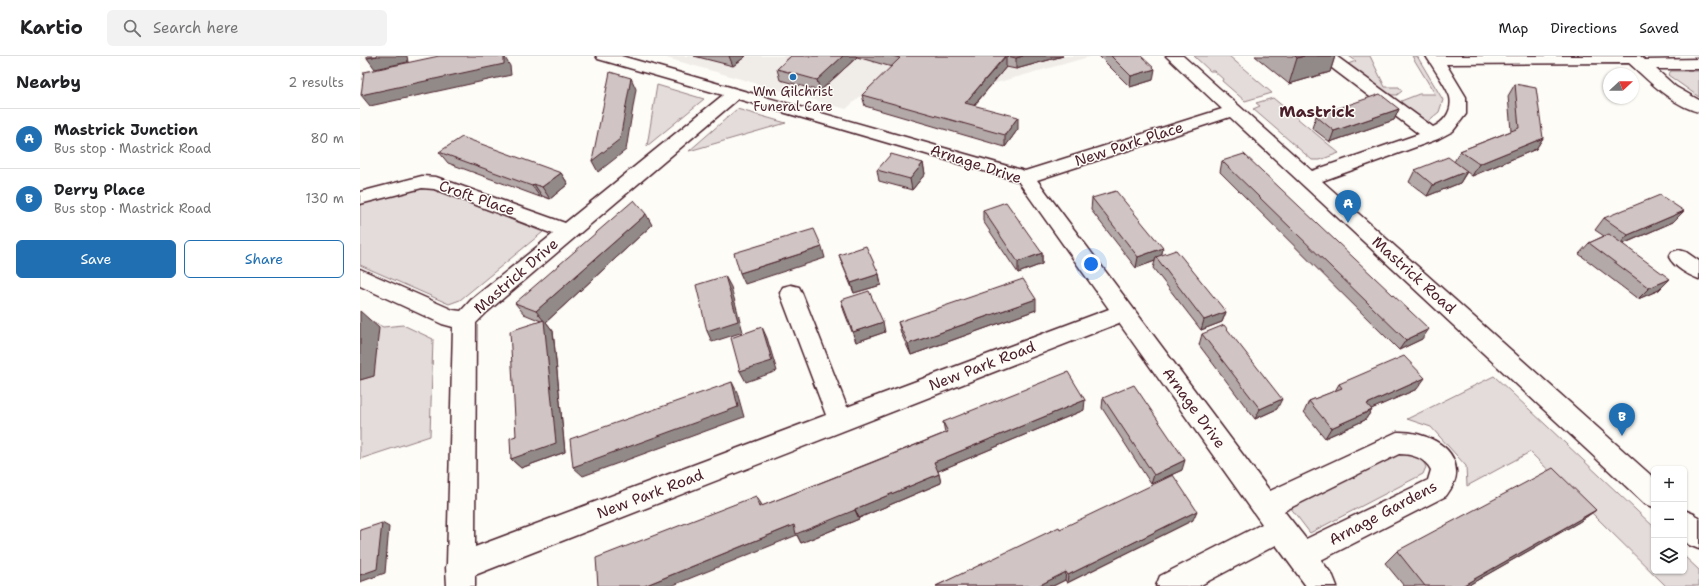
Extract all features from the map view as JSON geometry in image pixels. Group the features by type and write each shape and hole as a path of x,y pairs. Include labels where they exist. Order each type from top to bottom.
{"street":[{"name":"Arnage Drive","path":"604,56 1025,177 1323,586"},
{"name":"Mastrick Road","path":"1174,56 1232,111 1309,179 1651,492"},
{"path":"1326,56 1432,135"},
{"path":"1309,179 1432,135 1447,127 1457,114 1458,97 1435,58"},
{"path":"1435,58 1635,60 1699,64"},
{"path":"1635,60 1670,90 1699,107"},
{"name":"Mastrick Drive","path":"461,576 463,378 464,328 466,320 479,306 735,93"},
{"name":"New Park Place","path":"1025,177 1232,111"},
{"name":"Croft Place","path":"360,198 422,182 436,183 568,232"},
{"path":"1679,257 1699,271"},
{"path":"360,277 450,318 466,320"},
{"path":"791,293 840,421"},
{"name":"New Park Road","path":"461,576 840,421 1123,312"},
{"name":"Arnage Gardens","path":"1266,507 1398,443 1407,442 1417,444 1427,448 1436,455 1444,473 1442,481 1437,488 1301,556"},
{"path":"1687,526 1699,536"},
{"path":"1170,586 1281,528"}],"shaded area":[{"path":"670,56 1092,56 992,84 893,67 846,109 667,58"},
{"path":"1194,56 1229,56 1272,93 1245,101 1222,81 1223,79 1214,71 1210,71"},
{"path":"1349,56 1370,56 1385,87 1399,87 1402,91 1397,95 1386,95 1345,65 1356,61"},
{"path":"1412,56 1417,56 1443,100 1439,112 1427,122 1418,118 1402,106 1401,101 1419,94 1435,94"},
{"path":"1671,71 1699,71 1699,97 1668,75"},
{"path":"657,85 704,99 647,146"},
{"path":"1273,98 1339,153 1320,160 1312,160 1253,109 1260,106 1256,103"},
{"path":"737,109 786,123 689,151"},
{"path":"431,188 543,232 460,300 449,304 360,265 360,203 420,189"},
{"path":"365,318 383,327 403,325 433,339 430,436 360,459 360,380 374,376"},
{"path":"1494,376 1651,524 1651,571 1530,452 1467,486 1466,466 1431,427 1407,419"},
{"path":"1401,450 1421,457 1426,467 1423,474 1310,533 1290,507"},
{"path":"1687,559 1699,570 1699,586 1666,586 1654,574 1687,574"}],"building":[{"path":"439,56 504,56 504,64 361,95 364,72"},
{"path":"791,56 843,56 817,80 777,69"},
{"path":"892,56 1005,56 965,103 1018,117 1005,135 862,95 900,58"},
{"path":"1007,56 1023,56 1016,58"},
{"path":"1111,56 1141,56 1155,69 1131,76"},
{"path":"610,72 631,78 620,139 592,161"},
{"path":"1515,84 1536,88 1543,138 1479,164 1460,151 1519,128"},
{"path":"1380,94 1399,109 1334,131 1316,116"},
{"path":"462,137 561,173 542,187 534,184 532,186 439,152"},
{"path":"891,154 923,163 910,179 877,170"},
{"path":"1244,154 1429,329 1406,340 1222,161"},
{"path":"1448,157 1467,171 1433,185 1415,170"},
{"path":"1116,191 1163,248 1138,257 1092,198"},
{"path":"1660,195 1684,211 1628,235 1604,218"},
{"path":"634,200 646,214 536,311 515,303"},
{"path":"1006,202 1042,253 1018,262 983,210"},
{"path":"814,229 822,247 740,273 734,253"},
{"path":"1609,234 1670,279 1649,288 1589,243"},
{"path":"866,246 879,274 851,283 839,255"},
{"path":"1176,250 1226,312 1204,320 1156,257"},
{"path":"725,276 738,321 707,331 696,285"},
{"path":"1023,279 1036,299 908,344 898,322"},
{"path":"869,291 883,322 853,332 841,300"},
{"path":"544,320 556,443 511,459 510,438 516,436 510,331"},
{"path":"1224,325 1282,399 1260,409 1202,334"},
{"path":"762,327 772,361 740,371 731,338"},
{"path":"1404,356 1425,378 1367,404 1372,410 1331,428 1309,401 1342,388 1339,384"},
{"path":"1068,372 1085,400 934,462 939,474 796,534 794,525 644,586 598,586 596,558 756,496 759,507 871,463 948,432 943,422"},
{"path":"732,382 738,407 573,467 570,439"},
{"path":"1134,385 1185,460 1154,475 1103,398"},
{"path":"1553,468 1596,510 1462,586 1425,586 1397,551"},
{"path":"1173,475 1197,511 1068,575 1066,572 1038,586 936,586 1059,527 1060,529"},
{"path":"382,523 377,569 360,575 360,530"}],"place":[{"name":"Wm Gilchrist Funeral Care","path":"793,77"},
{"name":"Mastrick Junction","path":"1348,223"},
{"name":"Derry Place","path":"1622,436"}],"district":[{"name":"Mastrick","path":"1317,111"}]}
